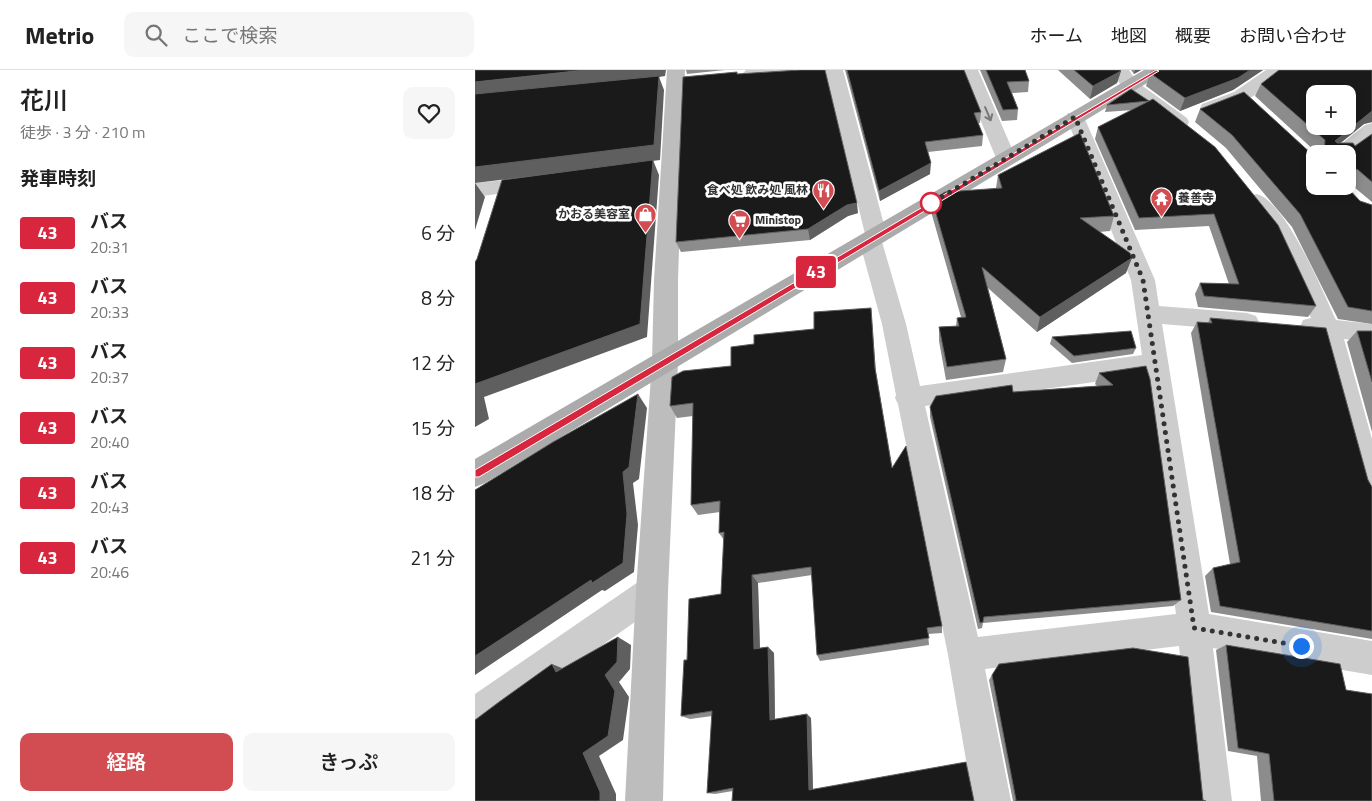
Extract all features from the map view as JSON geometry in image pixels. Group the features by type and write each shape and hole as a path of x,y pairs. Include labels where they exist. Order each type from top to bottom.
{"main road":[{"path":"475,474 1075,117 1125,78 1157,70"}],"street":[{"path":"732,76 797,70"},
{"path":"835,70 893,324 965,655 992,801"},
{"path":"969,70 1006,158"},
{"path":"1125,78 1184,125 1247,100 1278,70"},
{"path":"644,801 652,591 665,362 666,280 662,167 676,79"},
{"path":"1075,117 1143,280 1194,628 1213,801"},
{"path":"1351,145 1372,129"},
{"path":"475,190 499,196 558,180"},
{"path":"1241,182 1283,233 1328,328 1372,490"},
{"path":"1148,314 1372,333"},
{"path":"909,398 1155,363"},
{"path":"475,715 652,591"},
{"path":"965,655 1194,628 1372,658"}],"building":[{"path":"475,70 585,70 475,82"},
{"path":"825,70 857,203 847,205 808,229 676,242 683,77 737,72 737,74"},
{"path":"847,70 964,70 981,112 974,113 983,135 925,142 931,163 879,191"},
{"path":"986,70 1025,70 1029,81 1007,82 1018,109 1003,110"},
{"path":"1074,70 1120,70 1121,71 1093,86"},
{"path":"1155,70 1250,70 1238,78 1185,98 1150,73"},
{"path":"1279,70 1372,70 1372,111 1356,124 1356,85 1306,85 1306,123 1261,84"},
{"path":"659,76 654,145 475,167 475,94"},
{"path":"1131,89 1149,101 1107,105"},
{"path":"1244,92 1306,149 1306,195 1354,195 1360,201 1372,205 1372,311 1348,307 1300,214 1232,135 1200,109"},
{"path":"1153,99 1215,147 1278,225 1316,306 1204,296 1200,283 1239,284 1214,214 1139,218 1098,127"},
{"path":"1080,133 1114,216 1080,218 1130,253 1132,258 1040,317 982,267 1006,359 947,367 939,327 959,326 957,318 966,317 932,200 945,192 1002,188 998,175"},
{"path":"1372,134 1372,182 1357,169 1356,145"},
{"path":"1319,135 1342,135 1335,141 1337,143 1353,143 1354,145 1325,145 1325,140"},
{"path":"653,160 640,324 475,384 475,262 502,180"},
{"path":"871,308 875,368 892,468 906,446 942,626 927,628 929,638 817,655 811,567 752,575 754,649 768,647 770,720 807,714 809,790 966,762 974,801 732,801 733,788 707,793 712,711 681,716 684,660 687,660 689,599 721,594 724,532 719,533 720,501 691,505 693,403 670,406 672,377 683,371 731,366 731,347 754,344 754,335 814,329 814,312"},
{"path":"1210,318 1326,328 1368,480 1372,487 1372,631 1220,606 1213,568 1240,562 1197,322 1212,323"},
{"path":"1131,331 1136,348 1074,356 1052,337"},
{"path":"1357,331 1372,331 1372,382"},
{"path":"1146,366 1150,379 1181,600 984,617 983,622 980,623 930,407 936,396 1012,385 1013,392 1113,385 1099,373"},
{"path":"638,394 629,467 623,472 627,514 623,563 592,583 591,580 475,656 475,490 553,442"},
{"path":"618,637 617,662 605,675 615,691 608,736 583,753 600,792 600,801 475,801 475,720 552,664 556,672"},
{"path":"1226,645 1340,664 1346,690 1372,694 1372,801 1274,801 1269,754 1238,748"},
{"path":"1133,648 1188,657 1203,800 1206,801 1015,801 992,675 999,664"}],"bus line":[{"name":"43","path":"475,474 1156,70"}],"place":[{"name":"食べ処 飲み処 風林","path":"824,209"},
{"name":"養善寺","path":"1162,217"},
{"name":"かおる美容室","path":"646,233"},
{"name":"Ministop","path":"739,239"}],"route":[{"path":"931,203 925,207 1075,117 1143,280 1194,628 1301,646"}]}
